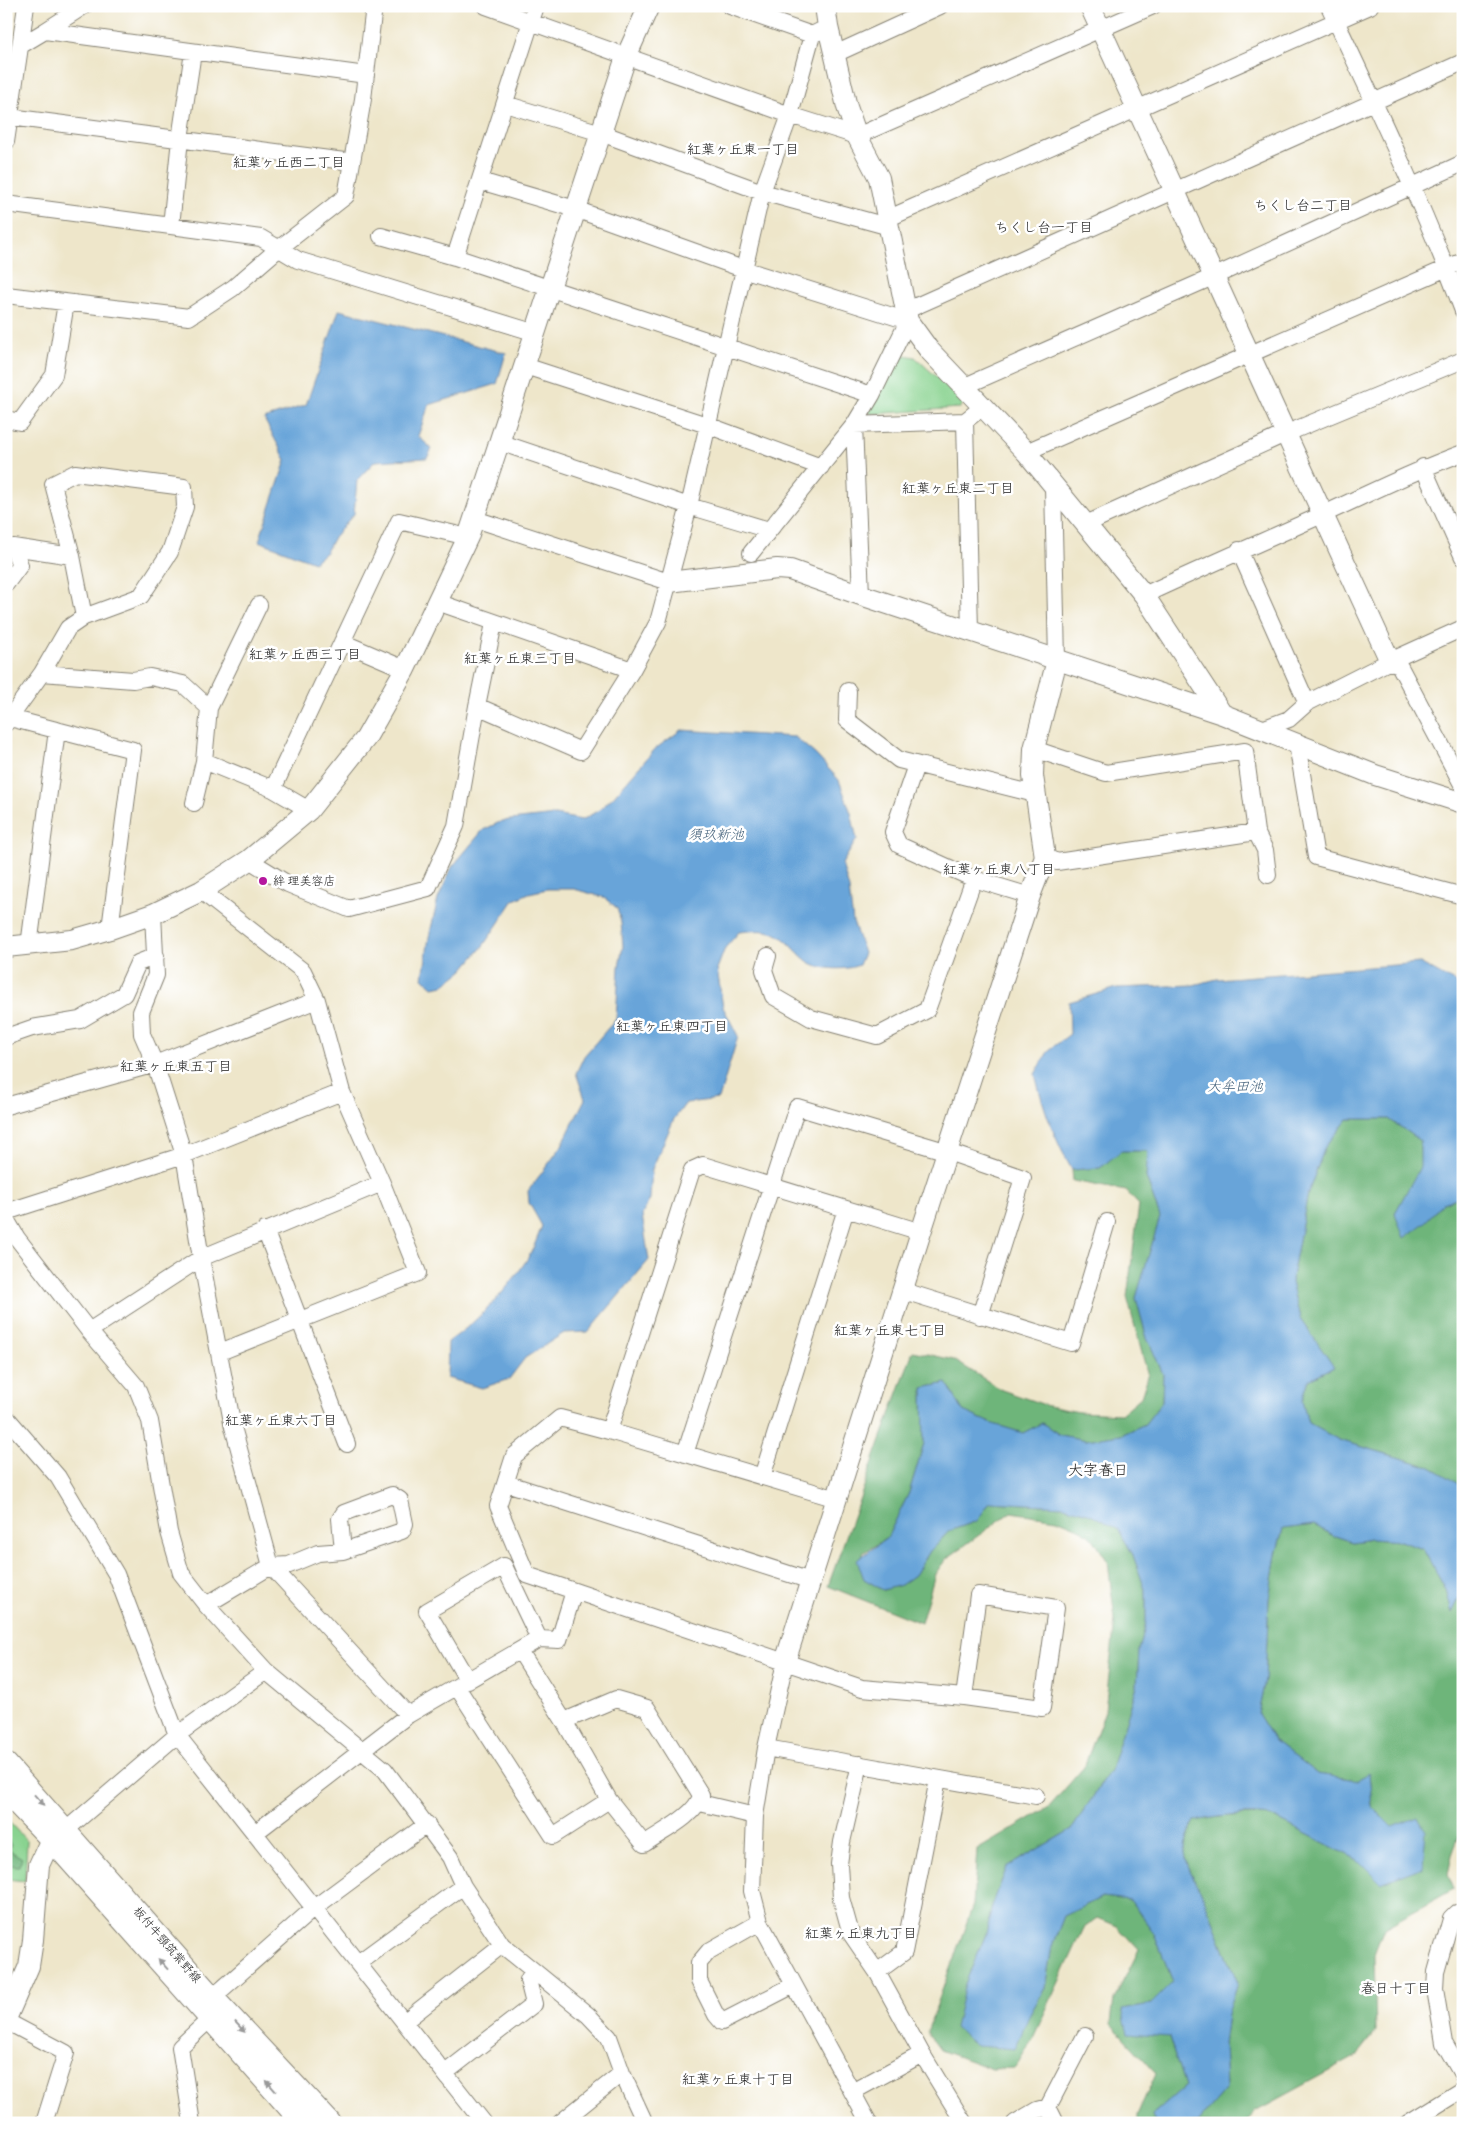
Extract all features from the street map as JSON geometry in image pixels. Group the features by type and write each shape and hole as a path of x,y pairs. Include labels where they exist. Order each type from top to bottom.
{"main road":[{"name":"板付牛頸筑紫野線","path":"6,1764 58,1834 208,2008 303,2123"},
{"name":"板付牛頸筑紫野線","path":"6,1792 58,1834"},
{"name":"板付牛頸筑紫野線","path":"208,2008 330,2123"}],"street":[{"path":"6,142 10,117 11,75 20,46 26,6"},
{"path":"20,46 84,6"},
{"path":"6,295 189,317 233,288 277,250 346,196 366,74 374,6"},
{"path":"486,6 790,115 857,136 1153,6"},
{"path":"455,257 536,6"},
{"path":"6,947 72,940 153,914 201,892 249,860 309,810 366,738 405,669 468,537 626,57 649,6"},
{"path":"730,6 820,31 835,54 847,107 857,136 879,178 907,316 929,350 1026,452 1144,595 1222,714"},
{"path":"477,706 581,751 632,670 658,622 689,506 724,347 762,192 820,31 825,6"},
{"path":"835,54 940,6"},
{"path":"1090,6 1390,661 1399,665 1463,786"},
{"path":"1328,6 1411,185 1447,268 1463,311"},
{"path":"505,104 601,133 762,192 889,222 1370,6"},
{"path":"46,31 366,74"},
{"path":"171,226 180,139 193,52"},
{"path":"480,181 575,209 743,270 907,316 1463,62"},
{"path":"10,117 352,162"},
{"path":"965,386 1463,163"},
{"path":"6,204 261,238 277,250 298,260 536,333"},
{"path":"381,236 455,257 551,288 872,395"},
{"path":"1026,452 1463,261"},
{"path":"6,419 20,422 54,375 66,303"},
{"path":"751,554 854,424 872,395 907,316"},
{"path":"1086,524 1285,434 1463,360"},
{"path":"525,366 707,425 820,467"},
{"path":"854,424 965,421 984,406"},
{"path":"965,421 970,631"},
{"path":"854,424 861,595"},
{"path":"499,442 689,506 769,530"},
{"path":"1144,595 1424,467 1463,453"},
{"path":"1424,467 1463,557"},
{"path":"84,616 72,556 53,484 75,473 184,487 185,507 170,552 141,596 84,616 68,628 42,674 8,720 57,730 133,750 110,929"},
{"path":"869,2123 760,1922 752,1892 755,1816 766,1748 786,1662 904,1292 921,1232 1030,896 1045,858 1033,776 1034,749 1057,660 1054,486"},
{"path":"475,518 669,582 777,569 790,570 1222,714 1375,775 1463,803"},
{"path":"273,789 399,521 468,537"},
{"path":"6,584 20,565 13,547 72,556"},
{"path":"1239,550 1307,703"},
{"path":"437,602 632,670"},
{"path":"194,803 204,761 209,708 260,605"},
{"path":"249,860 288,884 349,909 428,888 456,826 494,623"},
{"path":"1262,729 1289,719 1307,703 1390,661 1463,628"},
{"path":"342,642 405,669"},
{"path":"42,674 133,680 150,677 183,684 209,708"},
{"path":"848,692 847,720 899,760 1036,794"},
{"path":"29,946 57,730"},
{"path":"1297,744 1316,857 1463,896"},
{"path":"1034,749 1106,772 1245,751 1256,832 1265,850 1268,875"},
{"path":"204,761 273,789 309,810"},
{"path":"916,765 893,832 899,845 974,879 1030,896"},
{"path":"1045,858 1057,862 1256,832"},
{"path":"768,956 764,970 773,996 812,1018 877,1036 927,1010 974,879"},
{"path":"201,892 303,971 317,1000 342,1092 382,1183 418,1273 220,1352"},
{"path":"153,914 156,975 141,1012 142,1034 155,1064 184,1155 201,1258 233,1426 271,1566 408,1715"},
{"path":"6,1037 32,1028 80,1020 124,994 138,963 156,956"},
{"path":"6,1106 155,1064 317,1000"},
{"path":"6,1212 184,1155 342,1092"},
{"path":"685,1454 797,1107 948,1152 1023,1178 980,1316"},
{"path":"609,1431 692,1170 703,1165 921,1232"},
{"path":"89,1331 201,1258 382,1183"},
{"path":"762,1477 846,1209"},
{"path":"6,1219 12,1240 136,1386 150,1421 169,1532 181,1573 206,1605 266,1671 386,1770 450,1857 463,1886 502,1945 588,2015 609,2037 622,2073 645,2123"},
{"path":"904,1292 1071,1343 1107,1222"},
{"path":"265,1230 347,1444"},
{"path":"6,1417 58,1477 116,1574 177,1735 484,2123"},
{"path":"837,1499 560,1418 514,1456 498,1506 527,1575 862,1688 1042,1708 1056,1608 978,1595 964,1698"},
{"path":"506,1482 811,1581"},
{"path":"206,1605 271,1566 289,1565 318,1553 343,1551"},
{"path":"539,1639 504,1566 427,1610 463,1684 553,1836 610,1800"},
{"path":"255,1833 408,1715 539,1639 559,1640 574,1591"},
{"path":"520,1651 564,1720 610,1800 644,1844 691,1813 700,1803 701,1795 647,1708 616,1699 564,1720"},
{"path":"44,2123 66,2054 6,2020 29,1966 34,1940 40,1865 58,1834 177,1735 266,1671"},
{"path":"766,1748 1036,1796"},
{"path":"860,1764 842,1842 839,1864 841,1898 852,1934 877,1972 922,2054 964,2123"},
{"path":"877,1972 904,1952 938,1778"},
{"path":"700,1803 755,1816"},
{"path":"192,2123 180,2046 208,2008 314,1908 427,1824"},
{"path":"358,1963 463,1886"},
{"path":"1463,1912 1457,1913 1451,1918 1436,1972 1434,1989 1444,2042 1463,2076"},
{"path":"760,1922 709,1951 699,1963 698,1981 716,2015 722,2022 794,1985"},
{"path":"404,2022 502,1945"},
{"path":"444,2073 534,2004 528,1980 533,1970"},
{"path":"1048,2108 1085,2036"},
{"path":"852,2092 922,2054"},
{"path":"560,2123 622,2073"},
{"path":"1408,2123 1463,2089"},
{"path":"1015,2123 1038,2110 1048,2108"},
{"path":"1048,2108 1056,2123"}],"green space":[{"path":"905,355 915,357 964,402 960,408 870,414 869,409 899,358"},
{"path":"1348,1119 1389,1119 1420,1141 1421,1167 1395,1213 1423,1224 1443,1203 1456,1198 1463,1206 1463,1488 1431,1467 1339,1440 1308,1423 1302,1401 1309,1379 1334,1367 1300,1318 1291,1282 1308,1193 1325,1147"},
{"path":"1120,1151 1149,1151 1146,1177 1160,1217 1136,1298 1146,1335 1163,1374 1162,1402 1145,1424 1121,1435 1086,1440 1060,1435 1042,1423 1023,1433 990,1423 963,1411 947,1383 923,1388 924,1443 909,1493 887,1538 863,1553 864,1579 883,1590 901,1585 915,1575 930,1551 949,1531 977,1521 989,1502 1064,1506 1091,1514 1119,1530 1133,1555 1146,1592 1146,1622 1139,1651 1137,1686 1111,1769 1072,1829 1007,1867 992,1906 986,1934 965,1984 1029,2016 1045,1988 1052,1946 1064,1916 1102,1897 1130,1900 1154,1933 1173,1982 1151,2004 1122,2009 1169,2037 1185,2086 1152,2115 1155,2123 1137,2123 1137,2115 1156,2073 1111,2024 1114,1999 1139,1950 1117,1926 1098,1918 1084,1928 1033,2038 1015,2068 992,2069 940,2050 927,2032 973,1905 977,1850 1049,1807 1084,1767 1105,1711 1115,1620 1108,1562 1094,1540 1081,1529 1057,1519 1011,1512 946,1559 935,1574 921,1623 828,1586 913,1351 954,1360 1002,1390 1048,1406 1079,1412 1121,1414 1141,1397 1148,1376 1127,1297 1139,1205 1126,1191 1073,1181 1072,1170 1100,1168"},
{"path":"1314,1525 1332,1535 1353,1542 1370,1539 1400,1541 1423,1549 1446,1590 1452,1613 1463,1591 1463,1825 1452,1855 1448,1875 1454,1889 1384,1928 1374,1954 1376,2032 1357,2056 1255,2111 1244,2123 1197,2123 1226,2089 1224,2045 1228,2014 1238,1983 1208,1908 1186,1860 1185,1846 1195,1821 1233,1816 1271,1816 1358,1860 1381,1883 1392,1827 1372,1807 1369,1774 1357,1780 1317,1774 1275,1741 1258,1714 1265,1680 1269,1599 1276,1554 1283,1529"},
{"path":"6,1819 27,1841 25,1881 6,1879"},
{"path":"6,1835 11,1846 9,1850 22,1858 19,1866 6,1865"}],"water":[{"path":"339,310 506,353 497,384 429,405 418,436 432,449 427,458 375,461 357,480 354,514 334,537 326,552 314,562 259,541 286,460 264,419 306,405"},
{"name":"須玖新池","path":"681,730 795,737 816,755 839,780 851,813 857,839 842,864 849,889 853,922 864,953 859,965 846,968 824,968 806,960 788,942 774,933 761,931 739,932 725,948 717,969 723,1007 738,1036 719,1099 686,1103 674,1119 652,1169 650,1199 642,1215 649,1260 588,1332 564,1333 525,1358 509,1379 482,1388 447,1378 448,1342 470,1325 500,1295 518,1273 535,1244 542,1226 529,1203 528,1191 561,1147 585,1099 576,1073 584,1056 616,1019 619,967 623,946 621,923 617,908 603,897 574,889 547,889 529,893 514,900 483,946 463,970 444,985 433,987 423,978 429,937 438,899 452,867 483,830 502,821 555,815 582,820 599,810 614,796 655,749"},
{"name":"大牟田池","path":"1420,963 1456,983 1463,990 1463,1206 1456,1198 1443,1203 1423,1224 1404,1238 1395,1213 1420,1167 1420,1141 1389,1119 1348,1119 1325,1147 1308,1193 1291,1282 1300,1318 1334,1367 1309,1379 1302,1401 1308,1423 1339,1440 1431,1467 1463,1488 1463,1591 1452,1613 1446,1590 1423,1549 1400,1541 1370,1539 1353,1542 1332,1535 1314,1525 1283,1529 1276,1554 1269,1599 1265,1680 1258,1714 1275,1741 1317,1774 1357,1780 1369,1773 1372,1807 1392,1827 1418,1817 1426,1830 1423,1867 1381,1883 1358,1860 1271,1816 1233,1816 1195,1821 1185,1846 1186,1860 1208,1908 1238,1983 1228,2014 1224,2045 1226,2089 1197,2123 1155,2123 1152,2115 1185,2086 1169,2037 1128,2034 1122,2009 1151,2004 1173,1982 1154,1933 1130,1900 1102,1897 1064,1916 1052,1946 1045,1988 1029,2016 1015,2049 976,2046 955,2028 965,1984 986,1934 992,1906 1007,1867 1072,1829 1111,1769 1137,1686 1139,1651 1146,1622 1146,1592 1133,1555 1119,1530 1091,1514 1064,1506 990,1502 977,1521 949,1531 930,1551 915,1575 901,1585 883,1590 864,1579 857,1560 887,1538 909,1493 924,1443 923,1388 947,1383 963,1411 990,1423 1023,1433 1042,1423 1060,1435 1086,1440 1121,1435 1145,1424 1162,1402 1163,1374 1146,1335 1136,1298 1160,1217 1146,1177 1148,1151 1121,1151 1100,1168 1072,1170 1050,1124 1035,1074 1049,1050 1070,1034 1069,1002 1117,988 1193,985 1217,979"}],"place":[{"name":"絆 理美容店","path":"263,881"}],"district":[{"name":"紅葉ヶ丘東一丁目","path":"743,149"},
{"name":"紅葉ヶ丘西二丁目","path":"289,162"},
{"name":"ちくし台二丁目","path":"1303,205"},
{"name":"ちくし台一丁目","path":"1044,227"},
{"name":"紅葉ヶ丘東二丁目","path":"958,488"},
{"name":"紅葉ヶ丘西三丁目","path":"305,654"},
{"name":"紅葉ヶ丘東三丁目","path":"520,658"},
{"name":"紅葉ヶ丘東八丁目","path":"999,869"},
{"name":"紅葉ヶ丘東四丁目","path":"672,1026"},
{"name":"紅葉ヶ丘東五丁目","path":"176,1066"},
{"name":"紅葉ヶ丘東七丁目","path":"890,1330"},
{"name":"紅葉ヶ丘東六丁目","path":"281,1420"},
{"name":"大字春日","path":"1098,1470"},
{"name":"紅葉ヶ丘東九丁目","path":"861,1933"},
{"name":"春日十丁目","path":"1396,1988"},
{"name":"紅葉ヶ丘東十丁目","path":"738,2079"}]}
